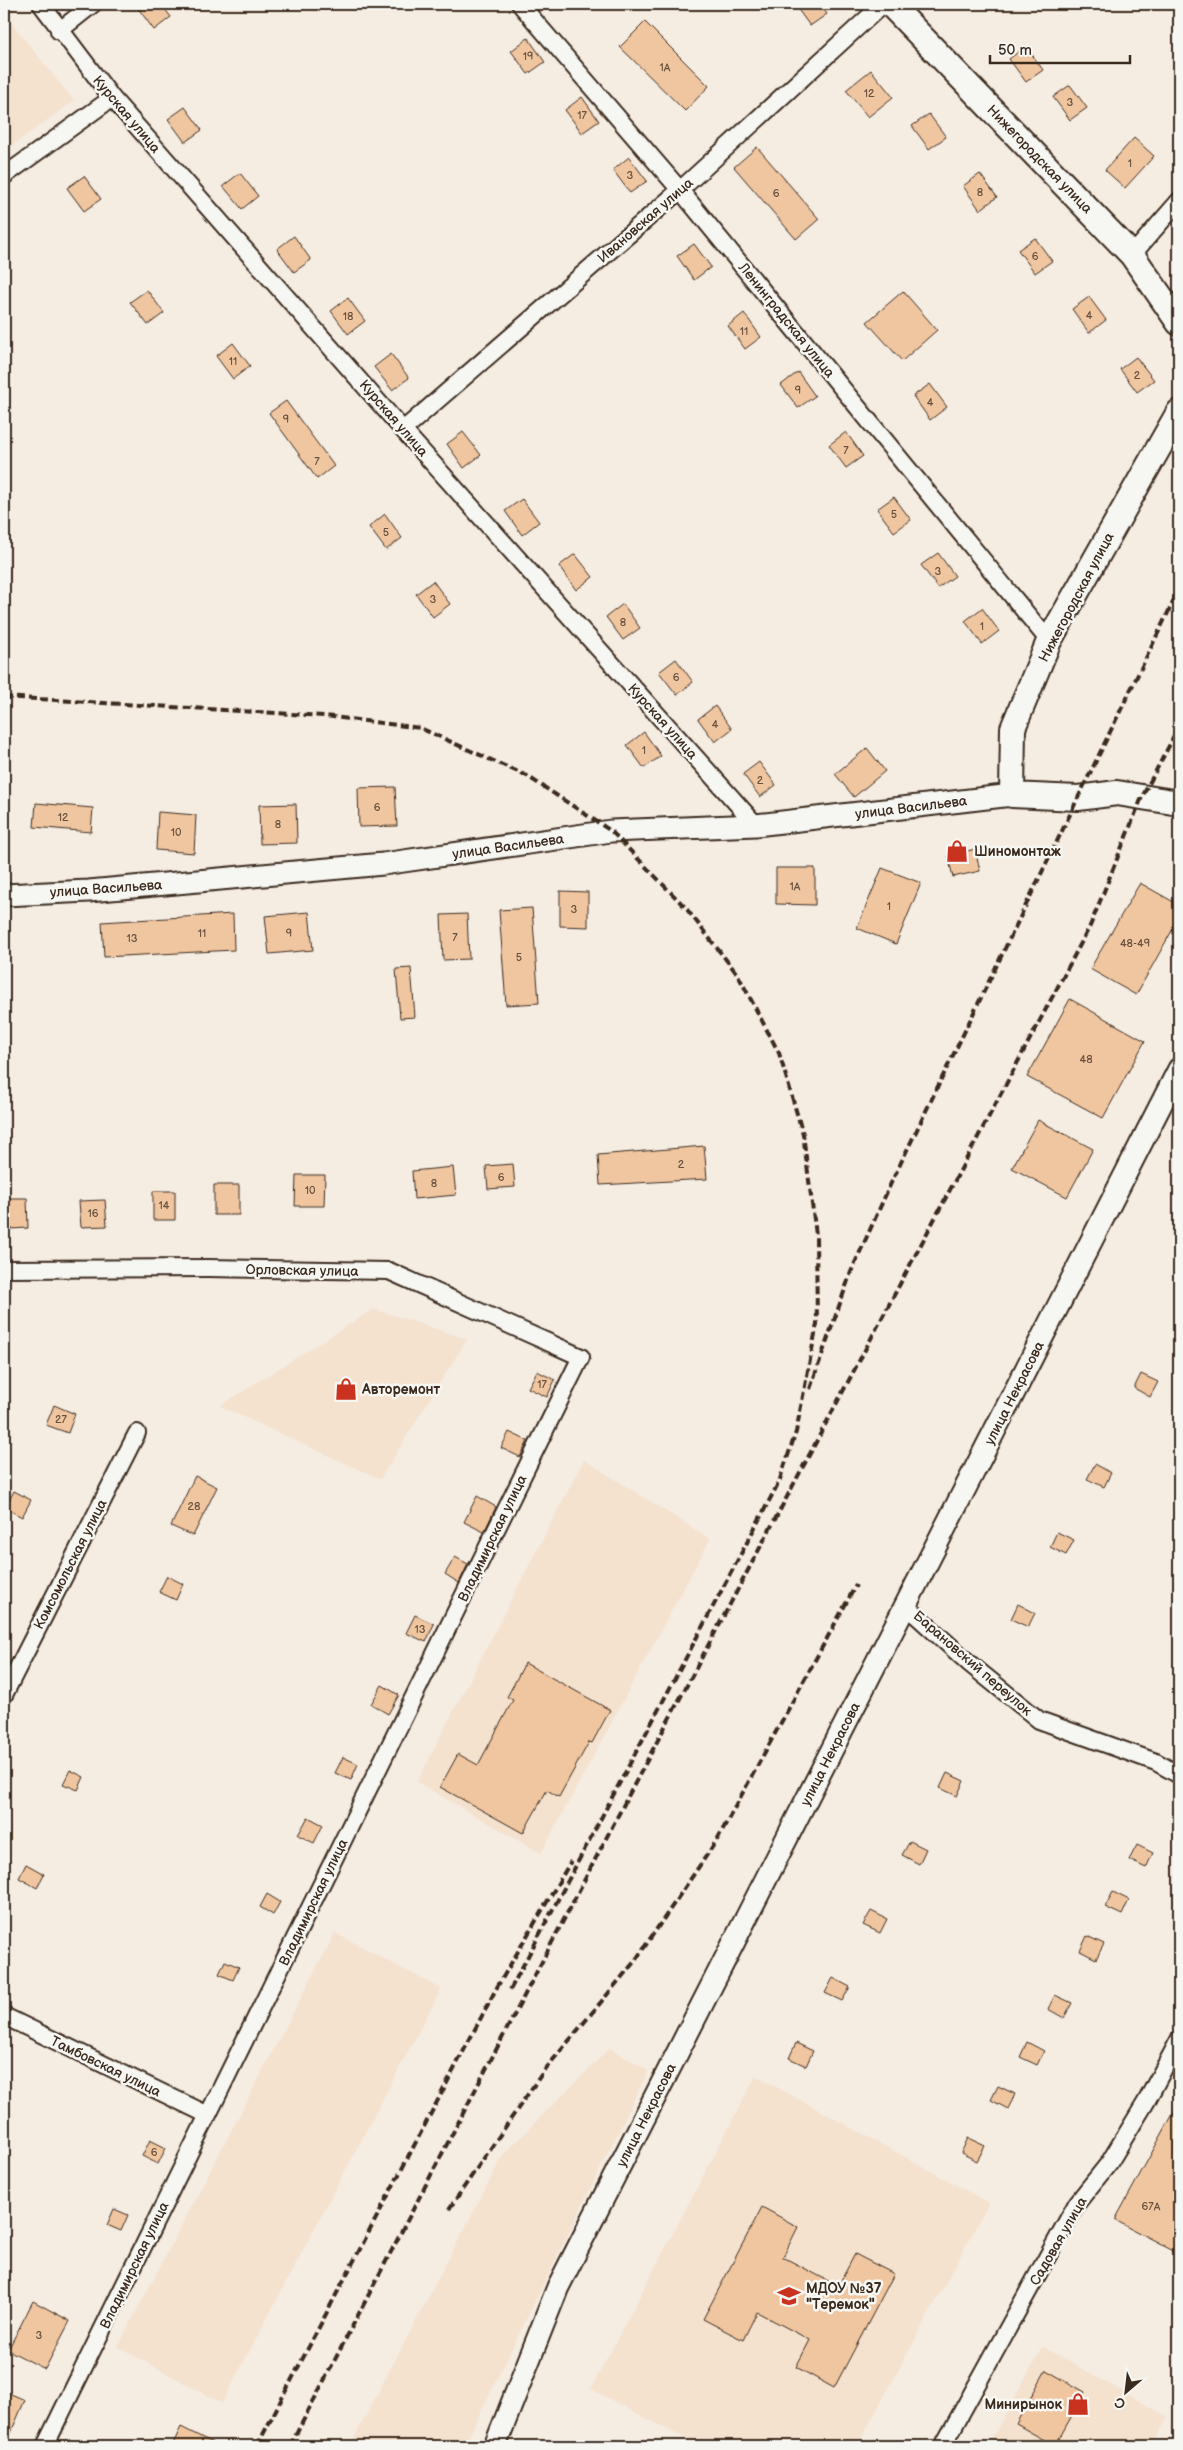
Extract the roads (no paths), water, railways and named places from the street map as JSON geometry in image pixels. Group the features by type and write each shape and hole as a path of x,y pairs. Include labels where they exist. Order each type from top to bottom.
{"main road":[{"name":"Нижегородская улица","path":"890,4 1132,255 1179,323"},
{"name":"Нижегородская улица","path":"1012,795 1014,728 1049,641 1179,412"},
{"path":"1012,795 1078,798 1117,793 1179,802"}],"street":[{"name":"Курская улица","path":"41,4 59,31 112,98 403,430 756,825"},
{"path":"59,31 93,4"},
{"name":"Ленинградская улица","path":"520,4 680,190 1049,641"},
{"name":"Ивановская улица","path":"403,430 680,190 882,4"},
{"path":"4,176 112,98"},
{"path":"1132,255 1179,201"},
{"name":"улица Васильева","path":"4,895 89,891 382,864 611,831 756,825 1012,795"},
{"name":"улица Некрасова","path":"495,2446 558,2287 1179,1069"},
{"name":"Орловская улица","path":"4,1269 208,1268 389,1271 581,1357"},
{"name":"Владимирская улица","path":"45,2446 581,1357"},
{"name":"Комсомольская улица","path":"4,1695 137,1433"},
{"name":"Барановский переулок","path":"906,1606 970,1664 1039,1720 1156,1762 1179,1775"},
{"name":"Тамбовская улица","path":"4,2016 208,2115"},
{"name":"Садовая улица","path":"943,2446 1077,2203 1109,2163 1146,2102 1179,2040"}],"railway":[{"path":"810,1389 851,1272 891,1183 1179,590"},
{"path":"4,697 325,716 420,728 527,776 611,831 685,907 738,975 779,1053 803,1134 816,1235 817,1324 796,1432 779,1482 509,1992"},
{"path":"290,2446 625,1802 1090,926 1142,797 1179,727"},
{"path":"449,2209 543,2072 635,1961 717,1840 856,1585"},
{"path":"257,2446 496,1989 571,1861"}],"place":[{"name":"Шиномонтаж","path":"957,851"},
{"name":"Авторемонт","path":"346,1389"},
{"name":"МДОУ №37 \"Теремок\"","path":"789,2296"},
{"name":"Минирынок","path":"1078,2404"}]}
